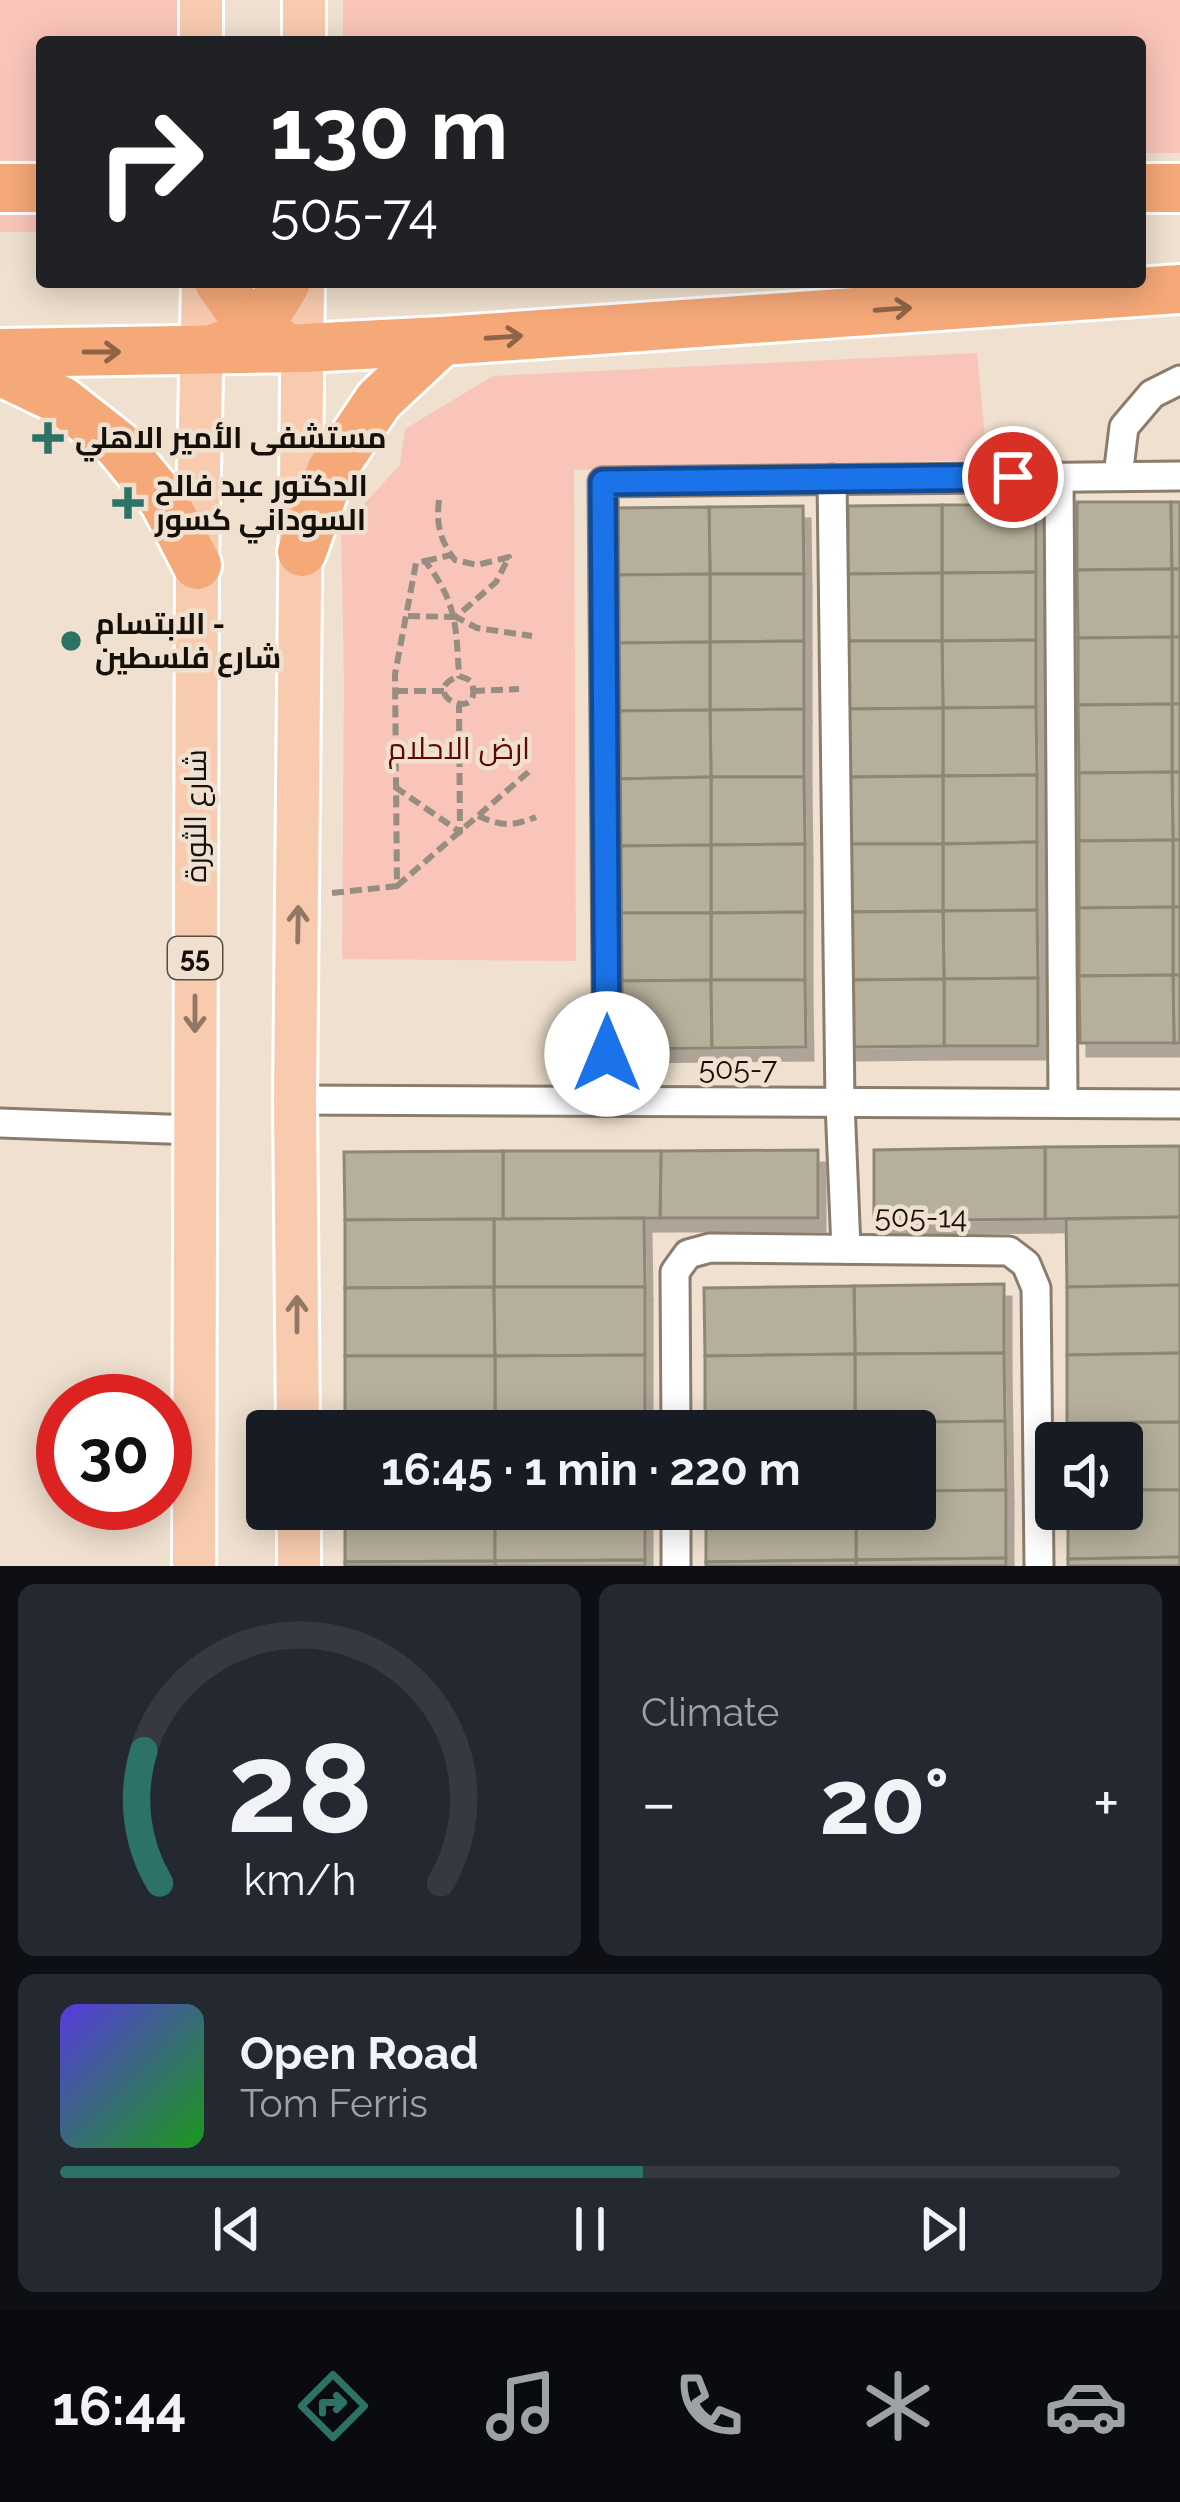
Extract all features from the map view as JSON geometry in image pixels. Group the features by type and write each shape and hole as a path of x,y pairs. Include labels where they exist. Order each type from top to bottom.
{"highway":[{"path":"0,188 36,188"},
{"path":"1146,188 1180,188"},
{"path":"0,352 253,314 442,341 1180,289"},
{"path":"302,552 332,471 379,400 442,341"},
{"path":"0,371 62,401 118,445 164,501 196,565"}],"main road":[{"path":"201,0 201,36"},
{"path":"304,0 304,36"},
{"path":"253,314 302,552 295,1100 298,1410"},
{"name":"شارع الثورة","path":"194,1566 196,565 253,314"},
{"path":"298,1530 299,1566"}],"street":[{"path":"1118,476 1124,427 1152,394 1180,380"},
{"path":"608,1101 603,482 1180,476"},
{"path":"1058,477 1063,1103"},
{"path":"832,479 846,1249"},
{"name":"505-7","path":"295,1100 1180,1104"},
{"path":"0,1123 194,1130"},
{"name":"505-14","path":"676,1410 675,1272 688,1254 710,1248 1009,1251 1026,1264 1036,1288 1040,1566"},
{"path":"676,1530 676,1566"}],"path":[{"path":"439,500 437,519 444,546 455,560 477,565 509,557 496,582 456,616"},
{"path":"397,886 395,674 416,563 451,555"},
{"path":"425,561 456,616 460,676"},
{"path":"408,616 456,616 477,628 532,636"},
{"path":"460,676 468,679 473,691 467,703 459,706 450,703 445,686 460,676"},
{"path":"473,691 519,689"},
{"path":"395,691 445,692"},
{"path":"459,706 460,832"},
{"path":"298,891 343,893 397,886 533,768"},
{"path":"395,787 460,832"},
{"path":"478,816 502,826 536,817"}],"green space":[{"path":"0,0 182,0 182,36 36,36 36,232 0,232"},
{"path":"343,0 1180,0 1180,153 1146,153 1146,36 343,36"},
{"name":"ارض الاحلام","path":"977,353 987,460 574,470 576,961 342,959 341,529 400,465 405,429 493,376"}],"building":[{"path":"1077,502 1171,502 1172,569 1077,570"},
{"path":"1171,502 1180,502 1180,569 1172,569"},
{"path":"942,505 1036,505 1036,572 942,573"},
{"path":"942,505 942,573 848,574 848,506"},
{"path":"803,506 804,574 710,574 709,507"},
{"path":"709,507 710,574 615,575 615,508"},
{"path":"1172,569 1180,569 1180,637 1172,637"},
{"path":"1172,569 1172,637 1078,638 1077,570"},
{"path":"1036,572 1036,640 942,641 942,573"},
{"path":"942,573 942,641 848,641 848,574"},
{"path":"710,574 804,574 804,641 710,642"},
{"path":"710,574 710,642 616,643 615,575"},
{"path":"1172,637 1180,637 1180,704 1172,704"},
{"path":"1172,637 1172,704 1078,705 1078,638"},
{"path":"1036,640 1036,707 943,708 942,641"},
{"path":"804,641 804,709 710,710 710,642"},
{"path":"848,641 942,641 943,708 849,709"},
{"path":"710,642 710,710 616,711 616,643"},
{"path":"1172,704 1180,704 1180,772 1172,772"},
{"path":"1172,704 1172,772 1079,773 1078,705"},
{"path":"1036,707 1037,775 943,776 943,708"},
{"path":"943,708 943,776 849,777 849,709"},
{"path":"804,709 804,777 711,777 710,710"},
{"path":"710,710 711,777 617,779 616,711"},
{"path":"1172,772 1180,772 1180,840 1173,840"},
{"path":"1172,772 1173,840 1079,841 1079,773"},
{"path":"1037,775 1037,842 943,844 943,776"},
{"path":"943,776 943,844 849,844 849,777"},
{"path":"711,777 804,777 805,844 711,845"},
{"path":"711,777 711,845 617,846 617,779"},
{"path":"1173,840 1180,840 1180,907 1173,907"},
{"path":"1173,840 1173,907 1079,908 1079,841"},
{"path":"1037,842 1037,910 943,911 943,844"},
{"path":"805,844 805,912 711,913 711,845"},
{"path":"849,844 943,844 943,911 850,912"},
{"path":"711,845 711,913 617,913 617,846"},
{"path":"1173,907 1180,907 1180,975 1173,975"},
{"path":"1173,907 1173,975 1079,976 1079,908"},
{"path":"1037,910 1038,978 944,979 943,911"},
{"path":"943,911 944,979 850,980 850,912"},
{"path":"805,912 805,980 711,980 711,913"},
{"path":"617,913 711,913 711,980 618,981"},
{"path":"1173,975 1180,975 1180,1043 1174,1043"},
{"path":"1173,975 1174,1043 1080,1043 1079,976"},
{"path":"1038,978 1038,1046 944,1046 944,979"},
{"path":"944,979 944,1046 850,1047 850,980"},
{"path":"711,980 712,1048 618,1049 618,981"},
{"path":"711,980 805,980 806,1047 712,1048"},
{"path":"1180,1146 1180,1217 1045,1219 1045,1147"},
{"path":"1045,1147 1045,1219 874,1221 874,1150"},
{"path":"818,1150 818,1218 660,1218 661,1151"},
{"path":"503,1151 661,1151 660,1218 503,1219"},
{"path":"503,1151 503,1219 345,1220 344,1152"},
{"path":"1180,1217 1180,1285 1067,1287 1066,1219"},
{"path":"644,1218 645,1287 494,1287 494,1219"},
{"path":"494,1219 494,1287 345,1288 345,1220"},
{"path":"1004,1284 1004,1353 855,1354 854,1286"},
{"path":"1180,1285 1180,1353 1067,1355 1067,1287"},
{"path":"854,1286 855,1354 705,1356 704,1288"},
{"path":"494,1287 495,1356 345,1356 345,1288"},
{"path":"494,1287 645,1287 645,1355 495,1356"},
{"path":"1004,1353 1005,1421 936,1422 936,1410 855,1410 855,1354"},
{"path":"1180,1353 1180,1422 1067,1422 1067,1355"},
{"path":"855,1354 855,1410 705,1410 705,1356"},
{"path":"645,1355 645,1410 495,1410 495,1356"},
{"path":"345,1356 495,1356 495,1410 345,1410"},
{"path":"1005,1421 1006,1490 936,1491 936,1422"},
{"path":"1143,1422 1180,1422 1180,1490 1143,1490"},
{"path":"1006,1490 1006,1558 856,1560 856,1530 936,1530 936,1491"},
{"path":"1143,1490 1180,1490 1180,1557 1068,1559 1068,1530 1143,1530"},
{"path":"345,1530 495,1530 495,1561 345,1562"},
{"path":"495,1530 645,1530 645,1560 495,1561"},
{"path":"706,1530 856,1530 856,1560 706,1562"},
{"path":"1180,1557 1180,1566 1068,1566 1068,1559"},
{"path":"1006,1558 1006,1566 856,1566 856,1560"},
{"path":"645,1560 645,1566 495,1566 495,1561"},
{"path":"856,1560 856,1566 706,1566 706,1562"},
{"path":"495,1561 495,1566 345,1566 345,1562"}],"place":[{"name":"مستشفى الأمير الاهلي","path":"48,438"},
{"name":"الدكتور عبد فالح السوداني كسور","path":"128,503"},
{"name":"الابتسام - شارع فلسطين","path":"71,641"}],"route":[{"path":"607,1054 603,482 1013,477"}]}
